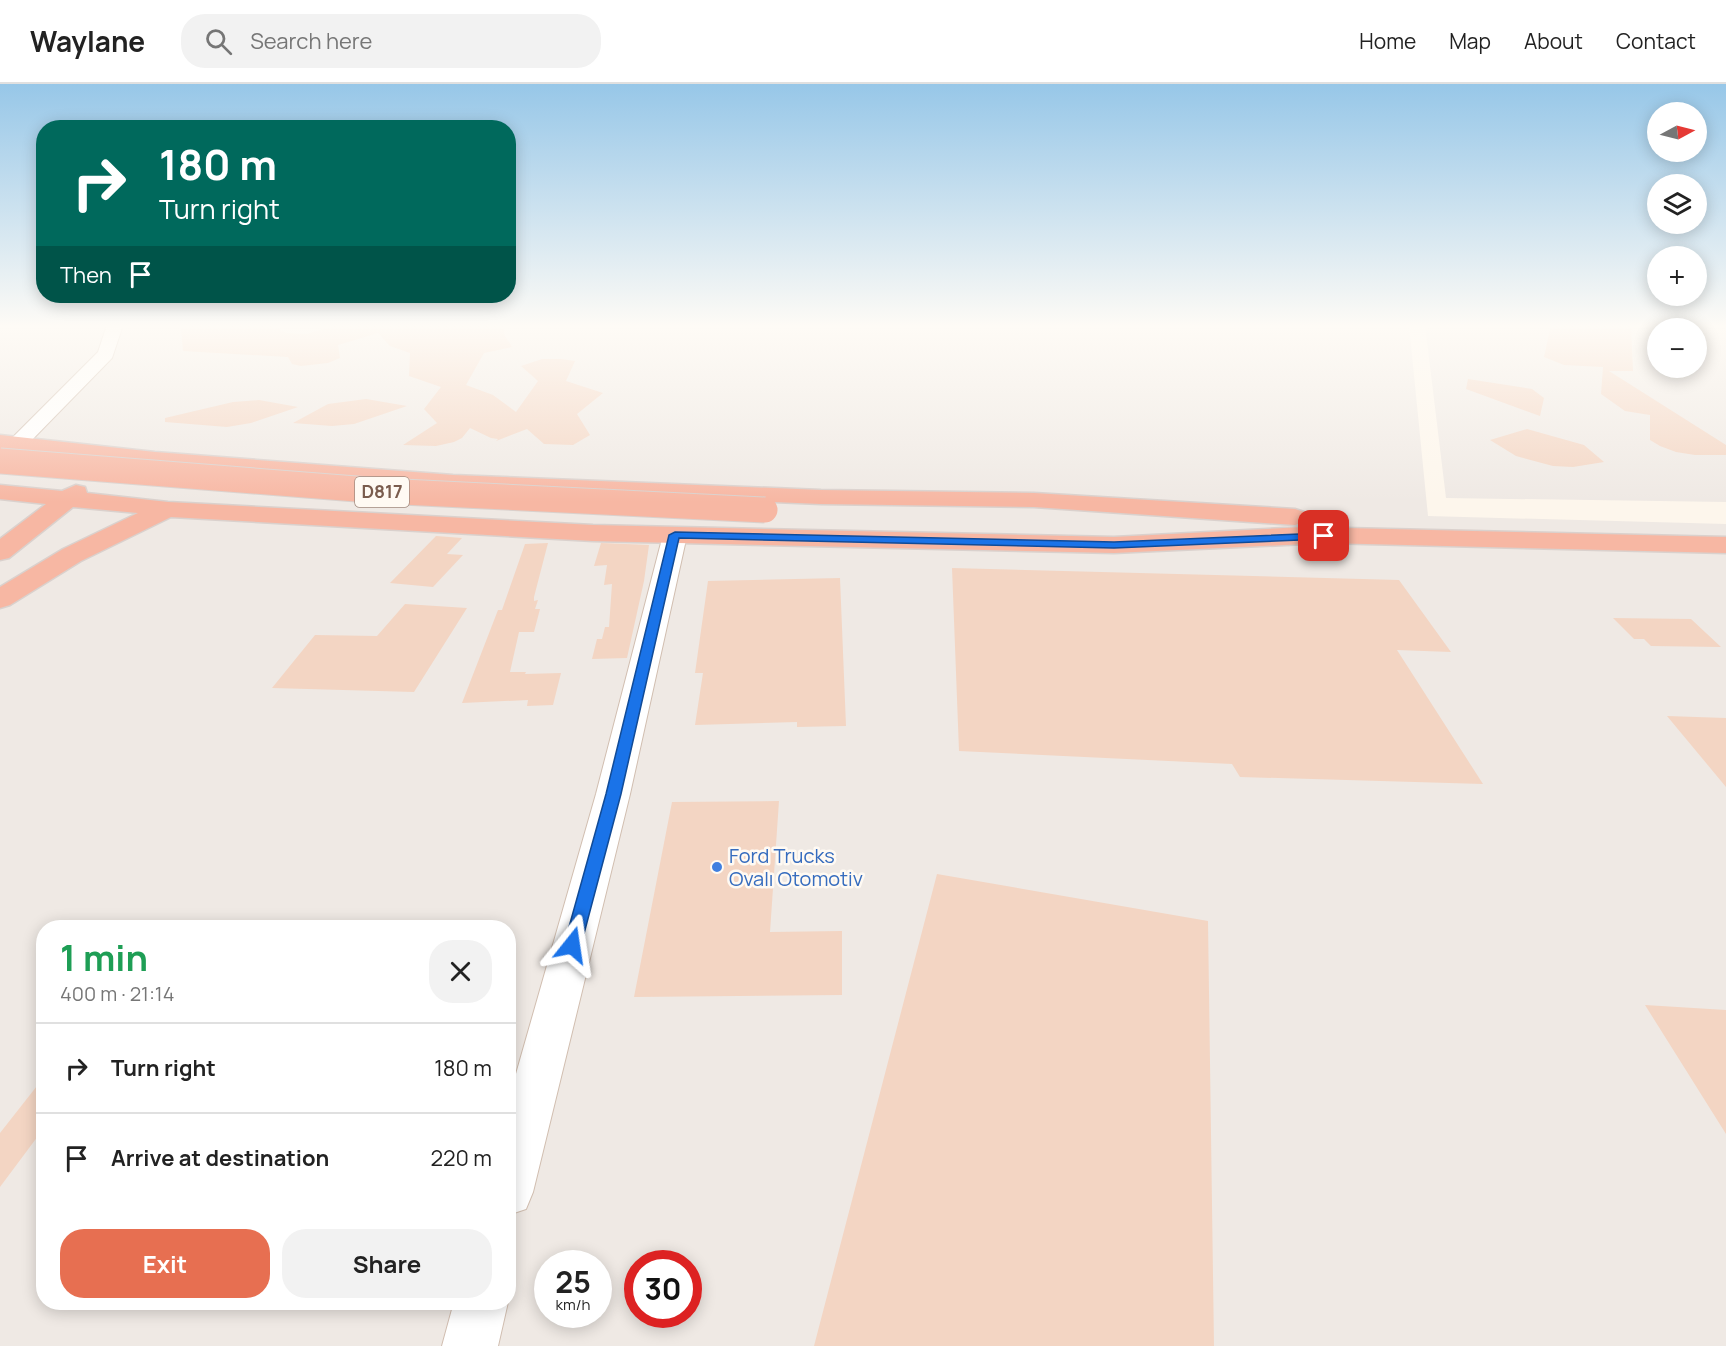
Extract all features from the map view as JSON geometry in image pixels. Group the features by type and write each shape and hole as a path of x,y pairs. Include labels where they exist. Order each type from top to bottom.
{"highway":[{"path":"9,443 155,459 453,482 821,497 1034,500 1295,517"},
{"path":"0,552 84,487 122,469 155,459"},
{"name":"D817","path":"0,461 297,486 762,515 1324,536 1726,545"},
{"path":"0,599 72,555 195,497 224,478 235,466"},
{"name":"D817","path":"0,472 286,497 588,515 1295,517 1726,532"},
{"path":"0,492 168,509 593,533 1114,545 1324,536"}],"street":[{"path":"9,443 73,384"},
{"path":"516,1162 613,794 675,535"},
{"path":"470,1346 479,1310"}],"shaded area":[{"path":"0,384 1415,384 1428,516 1726,524 1726,1346 0,1346"},
{"path":"1432,384 1726,384 1726,502 1446,498"}],"building":[{"path":"432,384 467,384 493,395 516,412 536,384 575,384 603,393 577,414 590,435 573,445 544,444 527,429 496,441 498,439 470,428 462,438 454,442 436,446 403,445 437,423 424,409 441,387"},
{"path":"1467,384 1499,384 1532,389 1544,398 1540,416 1466,389"},
{"path":"1602,384 1629,384 1726,445 1726,455 1695,455 1676,452 1660,446 1650,440 1650,415 1625,411 1601,394"},
{"path":"366,399 407,406 354,424 332,426 293,423 328,404"},
{"path":"259,400 298,407 251,423 227,427 165,422 165,418 233,402"},
{"path":"1527,429 1584,445 1604,462 1573,467 1553,466 1516,456 1490,440"},
{"path":"436,536 462,538 447,554 463,555 433,587 390,583"},
{"path":"548,543 534,597 534,601 538,600 535,609 540,609 534,632 519,632 510,672 561,673 553,705 527,706 528,700 462,703 498,610 502,610 525,544"},
{"path":"601,543 649,545 644,581 627,658 592,659 597,639 602,639 605,627 609,627 612,584 604,585 607,565 594,566"},
{"path":"952,568 1399,580 1451,652 1397,650 1483,784 1240,777 1232,764 959,751"},
{"path":"840,578 846,726 797,727 797,722 695,725 703,673 695,673 708,581"},
{"path":"405,604 467,608 414,692 272,688 315,635 377,636"},
{"path":"1613,618 1691,619 1721,647 1651,646 1644,639 1634,639"},
{"path":"1667,716 1726,718 1726,787"},
{"name":"Ford Trucks Ovalı Otomotiv","path":"779,801 770,932 842,931 842,995 634,997 672,802"},
{"path":"937,874 1208,921 1214,1346 814,1346"},
{"path":"1645,1005 1726,1010 1726,1134"},
{"path":"36,1087 36,1139 0,1187 0,1133"}],"place":[{"name":"Ford Trucks Ovalı Otomotiv","path":"717,867"}],"route":[{"path":"572,945 613,794 675,535 1114,545 1324,536"}]}
